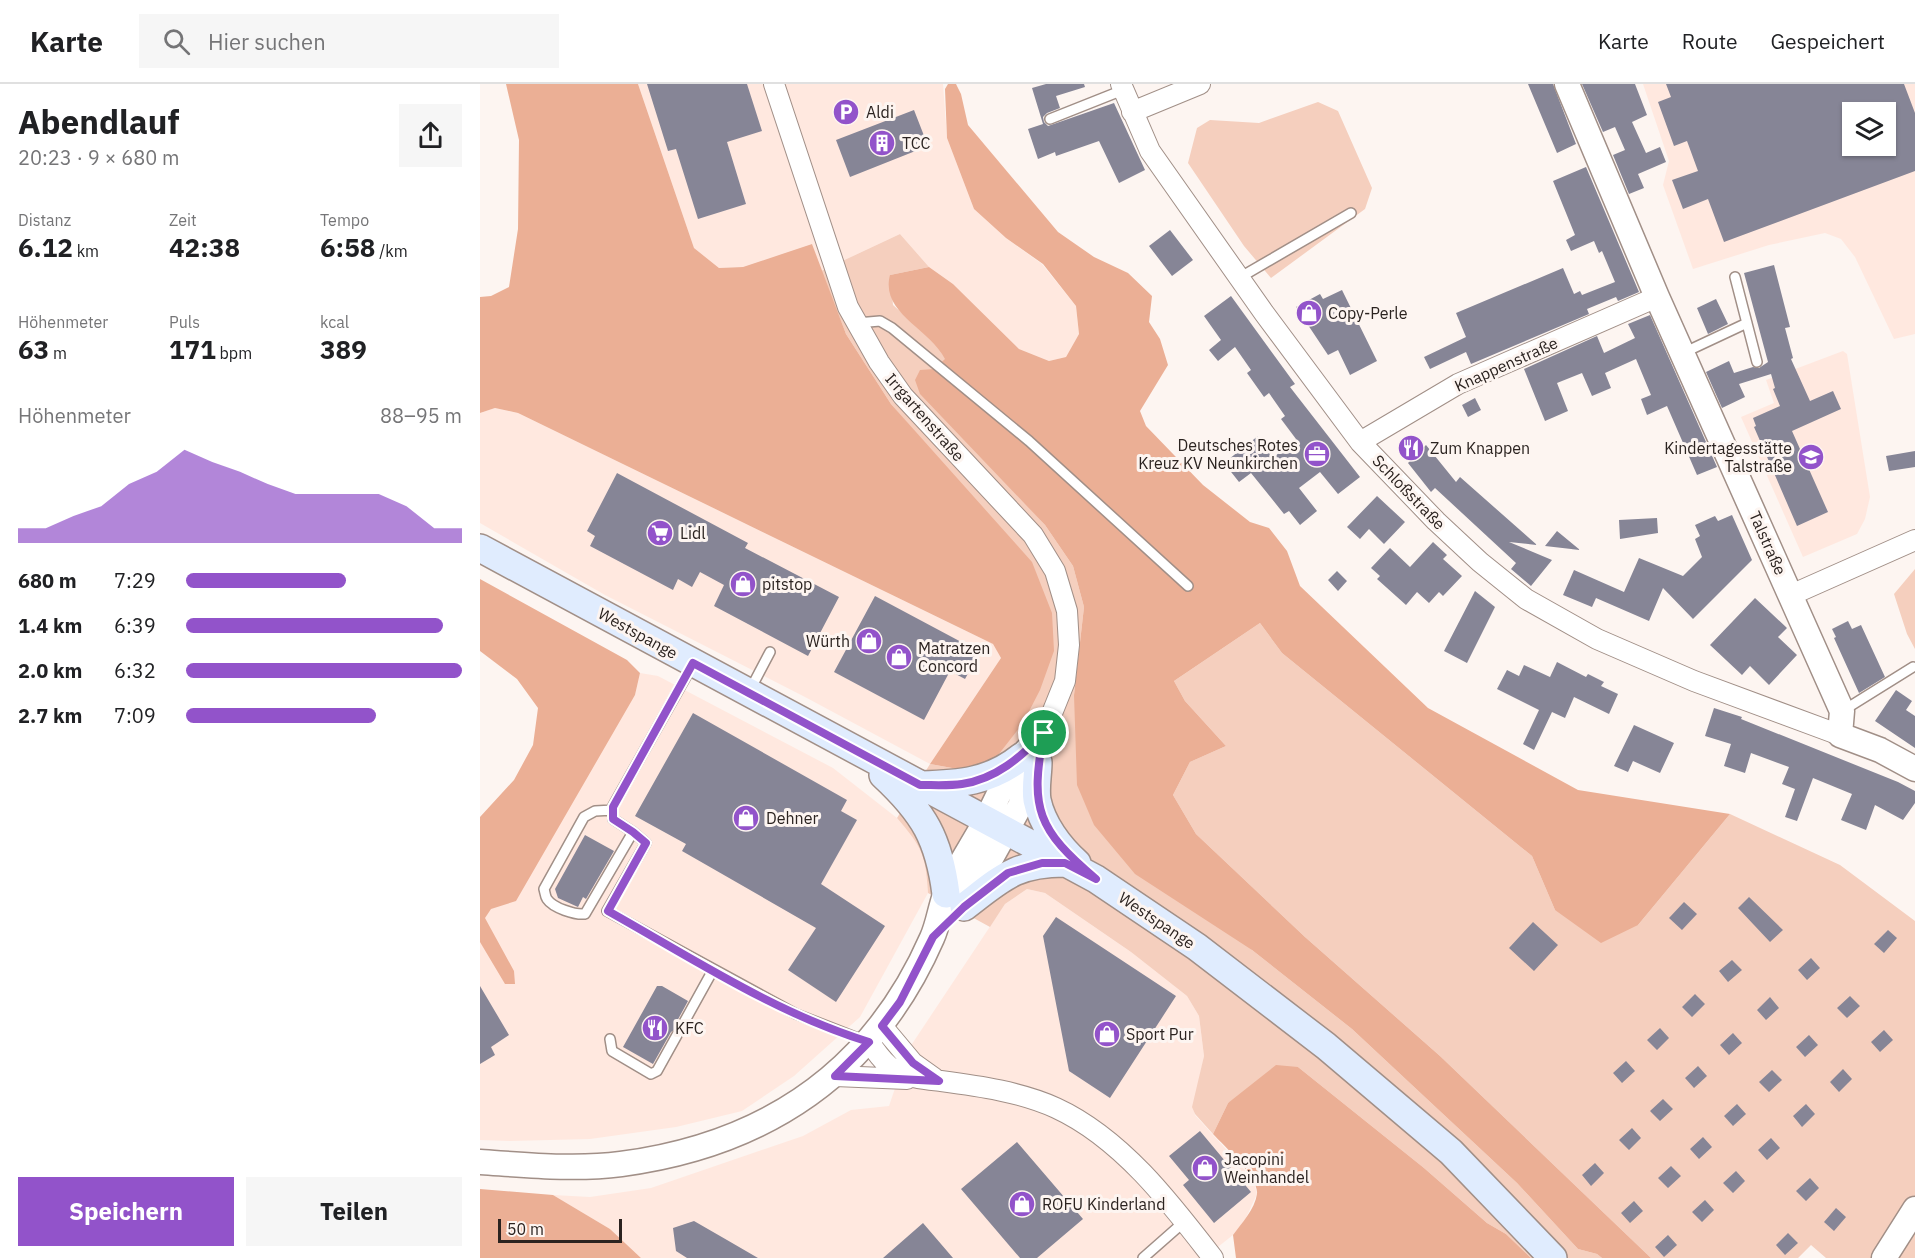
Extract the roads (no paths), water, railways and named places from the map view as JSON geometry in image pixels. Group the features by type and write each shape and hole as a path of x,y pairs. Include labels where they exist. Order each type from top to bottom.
{"main road":[{"name":"Westspange","path":"480,548 1096,879 1197,947 1326,1046 1451,1152 1553,1258"},
{"path":"861,754 902,792 924,821 936,844 955,901 1008,873 1042,863 1065,863"},
{"path":"920,785 970,782 1030,760 1037,799 1049,830 1068,855 1096,879"}],"street":[{"name":"Irrgartenstraße","path":"480,1162 551,1166 619,1164 663,1156 708,1145 748,1129 794,1105 835,1076 875,1034 900,1002 1044,733 1065,681 1070,645 1067,612 1055,571 1033,535 903,396 856,323 840,285 774,84"},
{"path":"1132,112 1200,84"},
{"name":"Talstraße","path":"1567,84 1657,297 1842,711 1840,735"},
{"name":"Schloßstraße","path":"1121,87 1150,151 1239,278 1360,442 1436,521 1480,562 1526,599 1561,620 1630,654 1694,681 1840,735"},
{"name":"Knappenstraße","path":"1360,442 1458,384 1657,297"},
{"path":"1791,595 1915,540"},
{"path":"1840,735 1880,750 1915,769"},
{"path":"875,1034 881,1059 892,1068 919,1080"},
{"path":"875,1034 939,1081"},
{"path":"835,1076 939,1081 1022,1096 1055,1108 1086,1124 1112,1144 1185,1221 1213,1258"},
{"path":"1884,1258 1915,1209"}],"lane":[{"path":"1050,119 1121,87"},
{"path":"1239,278 1351,213"},
{"path":"1735,277 1757,362"},
{"path":"856,323 880,321 892,328 1029,441 1188,586"},
{"path":"1683,353 1747,323"},
{"path":"749,693 770,652"},
{"path":"693,663 613,810 613,819 646,843 608,911 796,1014 841,1033 875,1034"},
{"path":"1842,711 1913,667"},
{"path":"613,810 595,811 584,817 544,889 547,899 580,915 585,914 633,832"},
{"path":"682,1026 713,970"},
{"path":"610,1039 612,1051 651,1074 657,1071 677,1035"},
{"path":"1143,1258 1185,1221"}],"place":[{"name":"Aldi","path":"846,112"},
{"name":"TCC","path":"882,143"},
{"name":"Copy-Perle","path":"1309,313"},
{"name":"Zum Knappen","path":"1411,448"},
{"name":"Deutsches Rotes Kreuz KV Neunkirchen","path":"1317,454"},
{"name":"Kindertagesstätte Talstraße","path":"1811,457"},
{"name":"Lidl","path":"660,533"},
{"name":"pitstop","path":"743,584"},
{"name":"Würth","path":"869,641"},
{"name":"Matratzen Concord","path":"899,657"},
{"name":"Dehner","path":"746,818"},
{"name":"KFC","path":"655,1028"},
{"name":"Sport Pur","path":"1107,1034"},
{"name":"Jacopini Weinhandel","path":"1205,1168"},
{"name":"ROFU Kinderland","path":"1022,1204"}]}
